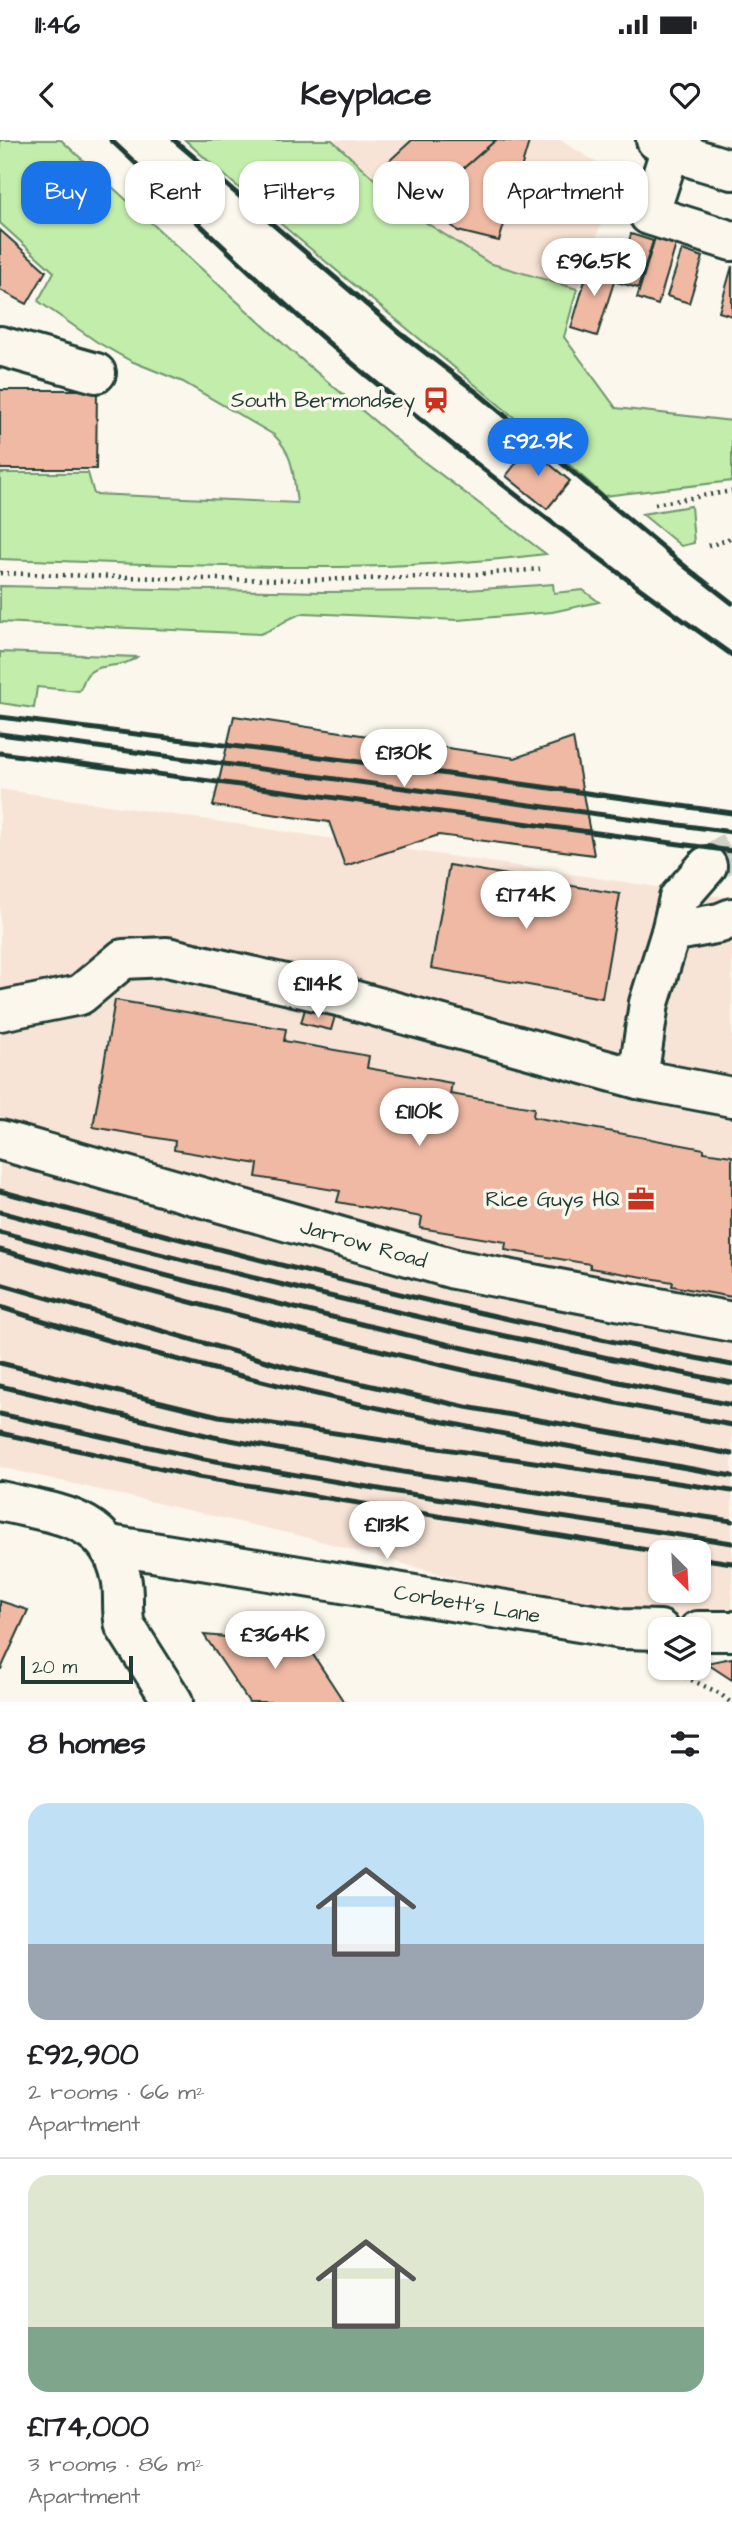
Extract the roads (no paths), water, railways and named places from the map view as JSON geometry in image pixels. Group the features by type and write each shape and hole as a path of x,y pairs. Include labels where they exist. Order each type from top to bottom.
{"street":[{"path":"732,170 706,163 664,144 649,215 732,241"},
{"path":"0,346 96,373"},
{"path":"638,1079 649,1003 679,898 707,866"},
{"path":"671,932 720,923 732,918"},
{"path":"0,1011 80,995 122,959 167,957 338,996 638,1079 732,1097"},
{"name":"Jarrow Road","path":"0,1140 454,1269 732,1322"},
{"path":"0,1502 75,1519 96,1531 110,1545 121,1576 125,1626 173,1702"},
{"name":"Corbett's Lane","path":"110,1545 622,1629 648,1630"},
{"path":"711,1631 732,1631"}],"tunnel":[{"path":"707,866 732,850"}],"railway":[{"path":"111,140 268,289 365,374 546,518 732,655"},
{"path":"174,140 400,333 479,394 732,603"},
{"path":"0,717 368,763 732,813"},
{"path":"0,734 732,832"},
{"path":"0,753 732,851"},
{"path":"0,1191 364,1286 548,1328 732,1365"},
{"path":"0,1212 364,1304 732,1383"},
{"path":"0,1232 364,1325 732,1405"},
{"path":"0,1250 182,1300 456,1368 547,1389 732,1425"},
{"path":"0,1284 287,1367 466,1407 732,1454"},
{"path":"0,1307 180,1360 363,1405 732,1476"},
{"path":"0,1363 219,1416 732,1491"},
{"path":"0,1386 214,1437 403,1472 732,1521"},
{"path":"0,1414 204,1459 397,1492 732,1543"},
{"path":"0,1433 198,1477 648,1550"},
{"path":"711,1560 732,1563"}],"place":[{"name":"South Bermondsey","path":"436,400"},
{"name":"Rice Guys HQ","path":"641,1199"}]}
